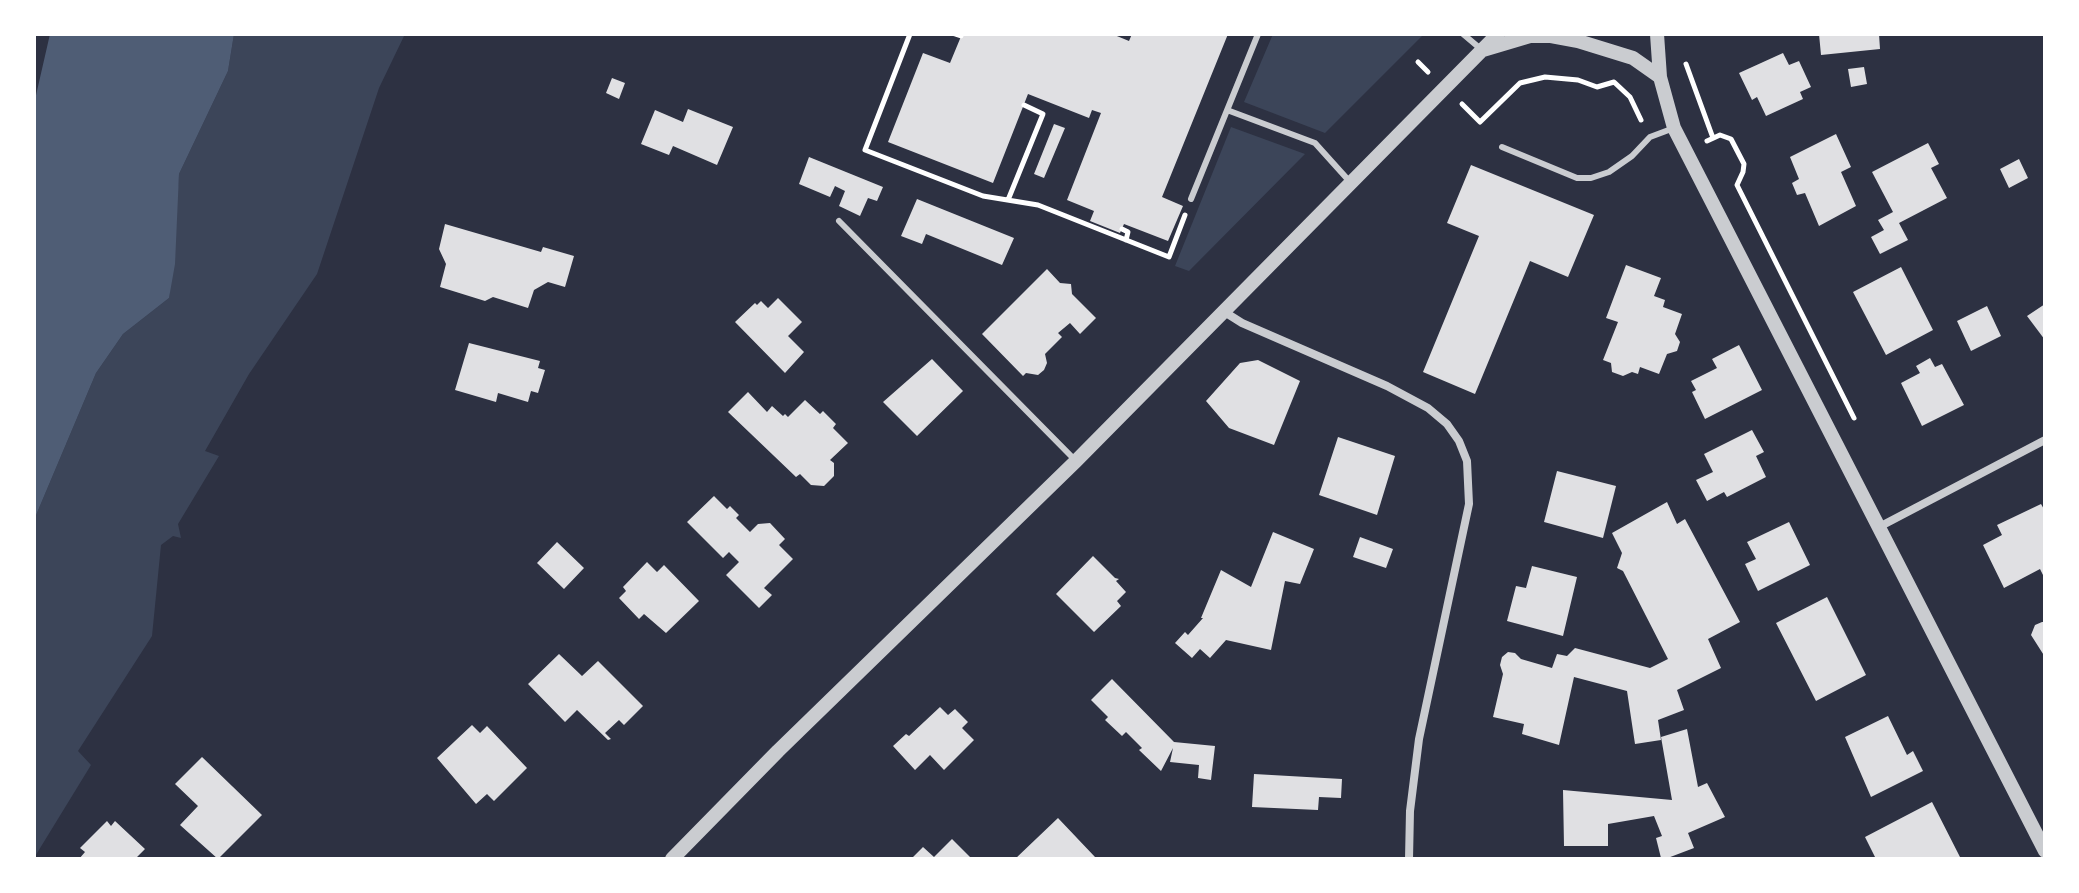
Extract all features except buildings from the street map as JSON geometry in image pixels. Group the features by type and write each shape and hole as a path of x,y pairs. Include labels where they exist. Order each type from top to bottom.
{"street":[{"path":"672,859 778,751 1076,461 1498,34"},
{"path":"1657,34 1660,77 1674,128 2045,851"},
{"path":"1482,50 1530,36 1551,36 1633,58 1660,77"},
{"path":"1223,311 1255,329 1387,386 1428,408 1447,424 1459,441 1467,461 1469,504 1419,739 1410,811 1409,859"},
{"path":"1879,527 2045,440"}],"lane":[{"path":"1191,199 1258,34"},
{"path":"1463,34 1482,50"},
{"path":"1227,110 1315,143 1351,183"},
{"path":"1502,147 1577,178 1591,178 1609,172 1632,156 1650,137 1674,128"},
{"path":"839,221 1076,461"}],"path":[{"path":"908,35 865,150 983,196 1038,205 1169,257 1191,199"},
{"path":"1685,60 1713,138"},
{"path":"1464,106 1480,122 1520,83 1545,77 1578,80 1597,87 1614,82 1630,97 1650,137"},
{"path":"1008,200 1043,114 1024,105"},
{"path":"1686,150 1720,135 1731,139 1744,164 1743,172"},
{"path":"1122,229 1128,232 1126,240"}],"shaded area":[{"path":"50,34 234,34 228,71 179,174 175,264 169,298 123,334 96,373 34,520 34,104"},
{"path":"234,34 405,34 379,88 317,274 249,374 205,451 219,456 178,524 181,538 173,536 161,545 152,636 78,751 91,765 34,858 34,520 96,373 123,334 169,298 179,174 228,71"},
{"path":"1273,34 1424,34 1325,133 1244,102"},
{"path":"1231,127 1305,154 1189,271 1175,266"}]}
